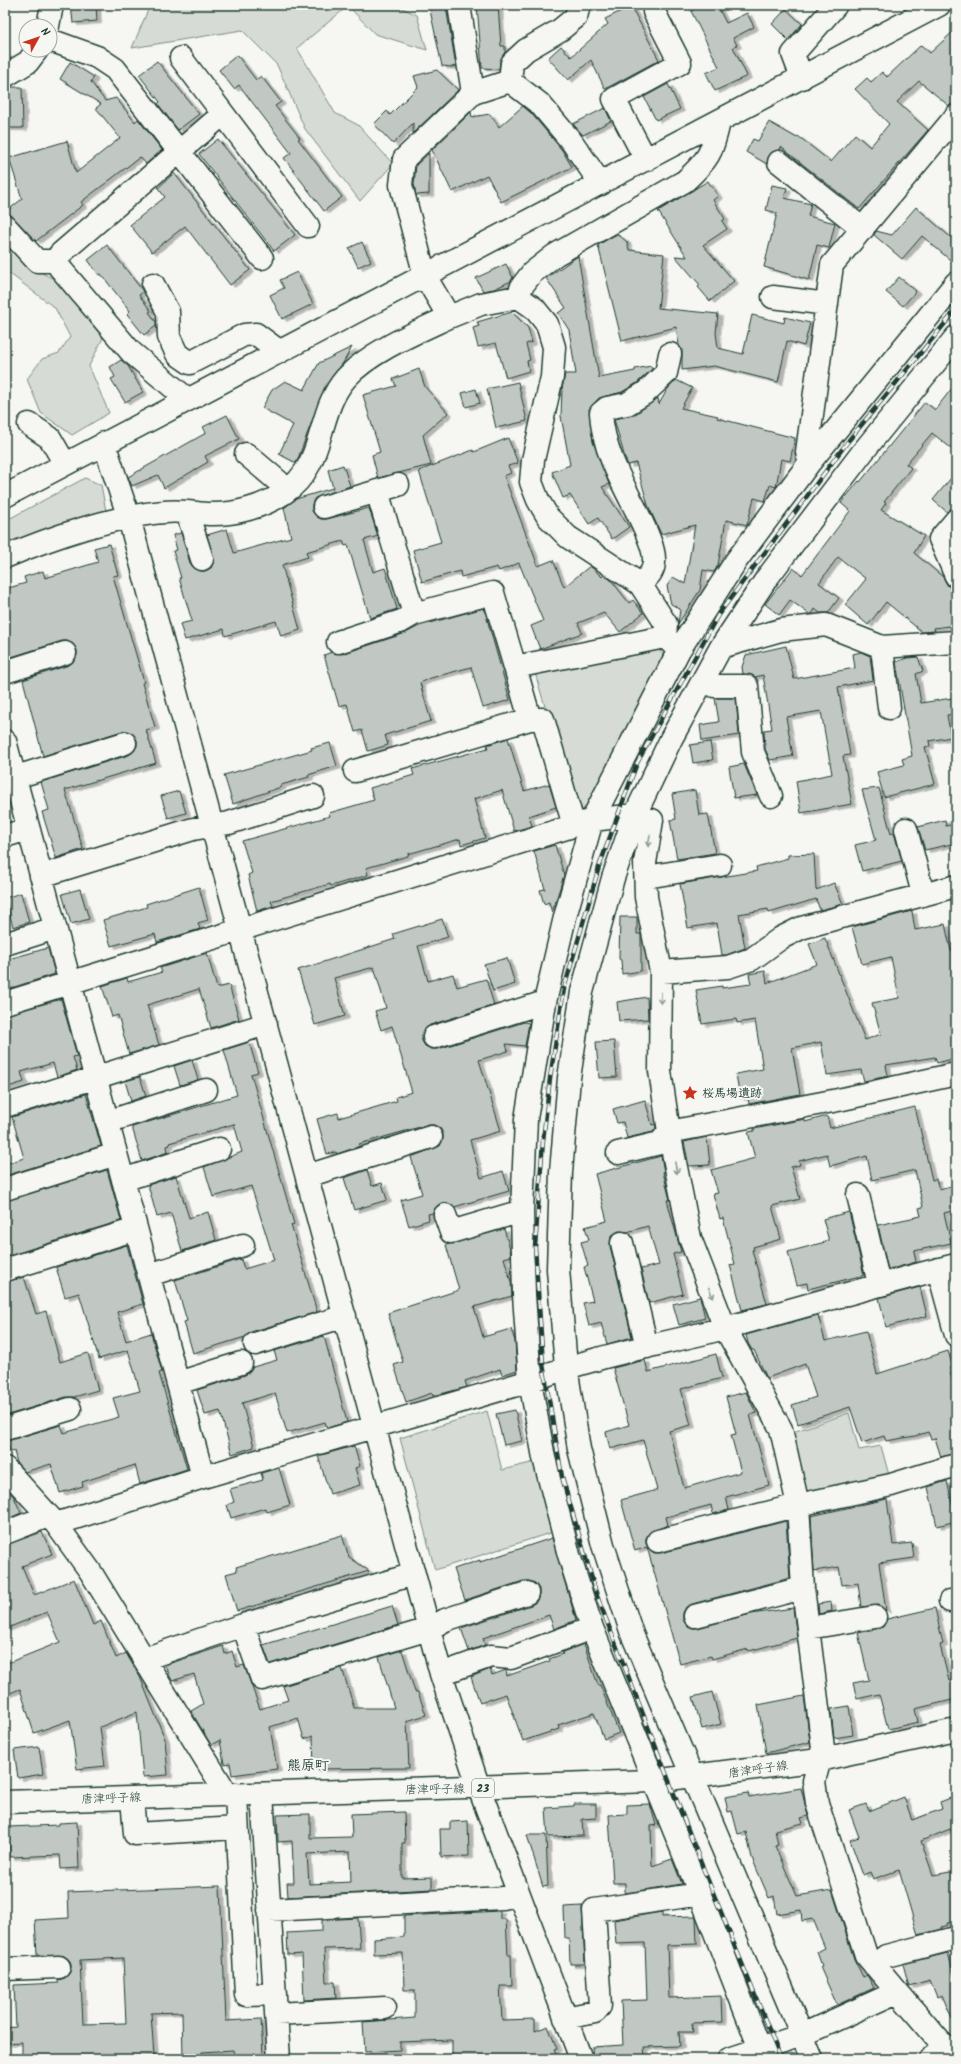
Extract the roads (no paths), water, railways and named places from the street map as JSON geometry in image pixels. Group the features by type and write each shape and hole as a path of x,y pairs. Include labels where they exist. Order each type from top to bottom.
{"street":[{"path":"50,18 52,5"},
{"path":"459,5 473,93"},
{"path":"510,82 512,63 526,50 560,30 576,17 580,5"},
{"path":"802,78 793,54 836,5"},
{"path":"5,496 939,5"},
{"path":"646,160 614,99 680,63 654,12"},
{"path":"58,43 97,56 115,69 262,258"},
{"path":"5,76 28,62 31,58"},
{"path":"180,58 308,226"},
{"path":"449,316 425,276 401,184 404,159 473,93 510,82"},
{"path":"510,82 540,104 572,142 601,184"},
{"path":"188,399 131,352 60,268 57,261 60,254 224,114"},
{"path":"810,462 807,452 832,265 956,116"},
{"path":"518,297 522,286 532,273 555,255 686,181 701,167 713,149 719,122"},
{"path":"779,162 863,229"},
{"path":"5,226 37,261 57,261"},
{"path":"762,2054 700,1894 592,1628 569,1555 544,1458 530,1381 524,1295 522,1211 526,1119 545,1002 565,917 583,823 672,644 810,462 956,283"},
{"path":"153,284 168,312 169,337 177,354 190,363 244,334 256,334 279,351"},
{"path":"5,557 45,540 130,518 164,512 211,514 238,511 262,504 283,493 299,481 311,464 336,393 345,379 360,365 402,340 449,316 481,304 518,297 534,308 547,324 554,347 552,377 533,460 532,482 538,500 548,518 568,537 640,584 666,624 672,644"},
{"path":"773,297 827,304"},
{"path":"812,2059 632,1634 603,1545 579,1449 566,1367 558,1269 561,1172 569,1078 582,992 613,878 636,815 671,739 721,647 767,578 862,453 952,349"},
{"path":"640,584 652,574 654,559 644,527 612,464 602,427 601,413 607,408 627,404 645,393 666,372 670,354"},
{"path":"29,424 50,438 64,464"},
{"path":"104,443 130,518 441,1674 479,1788 581,2059"},
{"path":"246,454 279,482 283,493"},
{"path":"324,506 398,485"},
{"path":"377,491 414,614"},
{"path":"187,512 202,559"},
{"path":"956,520 940,539 956,576"},
{"path":"338,642 402,621 414,614 494,593 530,719"},
{"path":"721,647 781,630 826,625 882,647 956,642"},
{"path":"515,667 672,644"},
{"path":"882,647 889,708"},
{"path":"5,672 66,653"},
{"path":"714,686 746,686 753,752 771,796"},
{"path":"355,771 530,719 543,719 583,823"},
{"path":"5,741 10,777 28,829 41,876 203,1477"},
{"path":"10,777 26,774 125,743"},
{"path":"41,876 193,829 229,823 313,796"},
{"path":"5,1003 583,823 636,815 652,820 645,863 646,897 661,972 660,1071 669,1132 690,1238 725,1328 781,1429 798,1505 803,1588 824,1748 819,1760 814,1781 817,1803 866,1955 897,1992 943,2054"},
{"path":"5,836 28,829"},
{"path":"906,829 923,894"},
{"path":"646,877 720,865"},
{"path":"661,972 728,967 752,959 781,938 801,928 956,886"},
{"path":"5,944 55,928"},
{"path":"434,1037 545,1002"},
{"path":"5,1106 266,1024"},
{"path":"618,1153 660,1143 669,1132 838,1100 956,1074"},
{"path":"107,1122 206,1090"},
{"path":"307,1176 431,1137"},
{"path":"123,1180 220,1149"},
{"path":"5,1188 116,1154"},
{"path":"858,1195 879,1284"},
{"path":"445,1215 451,1232 522,1211"},
{"path":"5,1270 136,1229"},
{"path":"622,1243 647,1347"},
{"path":"149,1275 243,1245"},
{"path":"5,1533 203,1477 530,1381 566,1367 725,1328 879,1284 947,1267 956,1335"},
{"path":"255,1344 345,1316"},
{"path":"178,1383 241,1363"},
{"path":"5,1429 70,1409"},
{"path":"658,1541 798,1505 891,1485 956,1465"},
{"path":"5,1468 52,1520 90,1571 144,1659 231,1794 238,1828 246,1995 275,2004 385,2008"},
{"path":"144,1659 243,1625 414,1574"},
{"path":"695,1616 803,1588"},
{"path":"243,1625 262,1678 429,1629 445,1620 527,1593"},
{"path":"808,1628 874,1617"},
{"path":"441,1674 491,1656 511,1658 592,1628"},
{"name":"唐津呼子線","path":"5,1802 231,1794 479,1788 653,1781 692,1778 819,1760 956,1730"},
{"path":"262,1794 279,2059"},
{"path":"132,1798 135,1834 238,1828"},
{"path":"270,1910 503,1898 519,1894"},
{"path":"565,2018 595,2012 600,2006 594,1910 700,1894"},
{"path":"874,1965 886,1956 956,1938"},
{"path":"5,1969 59,1966"},
{"path":"729,2059 762,2054 897,1992"}],"railway":[{"path":"781,2059 701,1863 597,1596 562,1477 543,1364 535,1247 543,1141 550,1078 564,989 599,867 637,763 718,615 849,440 956,310"}],"place":[{"name":"桜馬場遺跡","path":"690,1093"}],"district":[{"name":"熊原町","path":"308,1765"}]}
